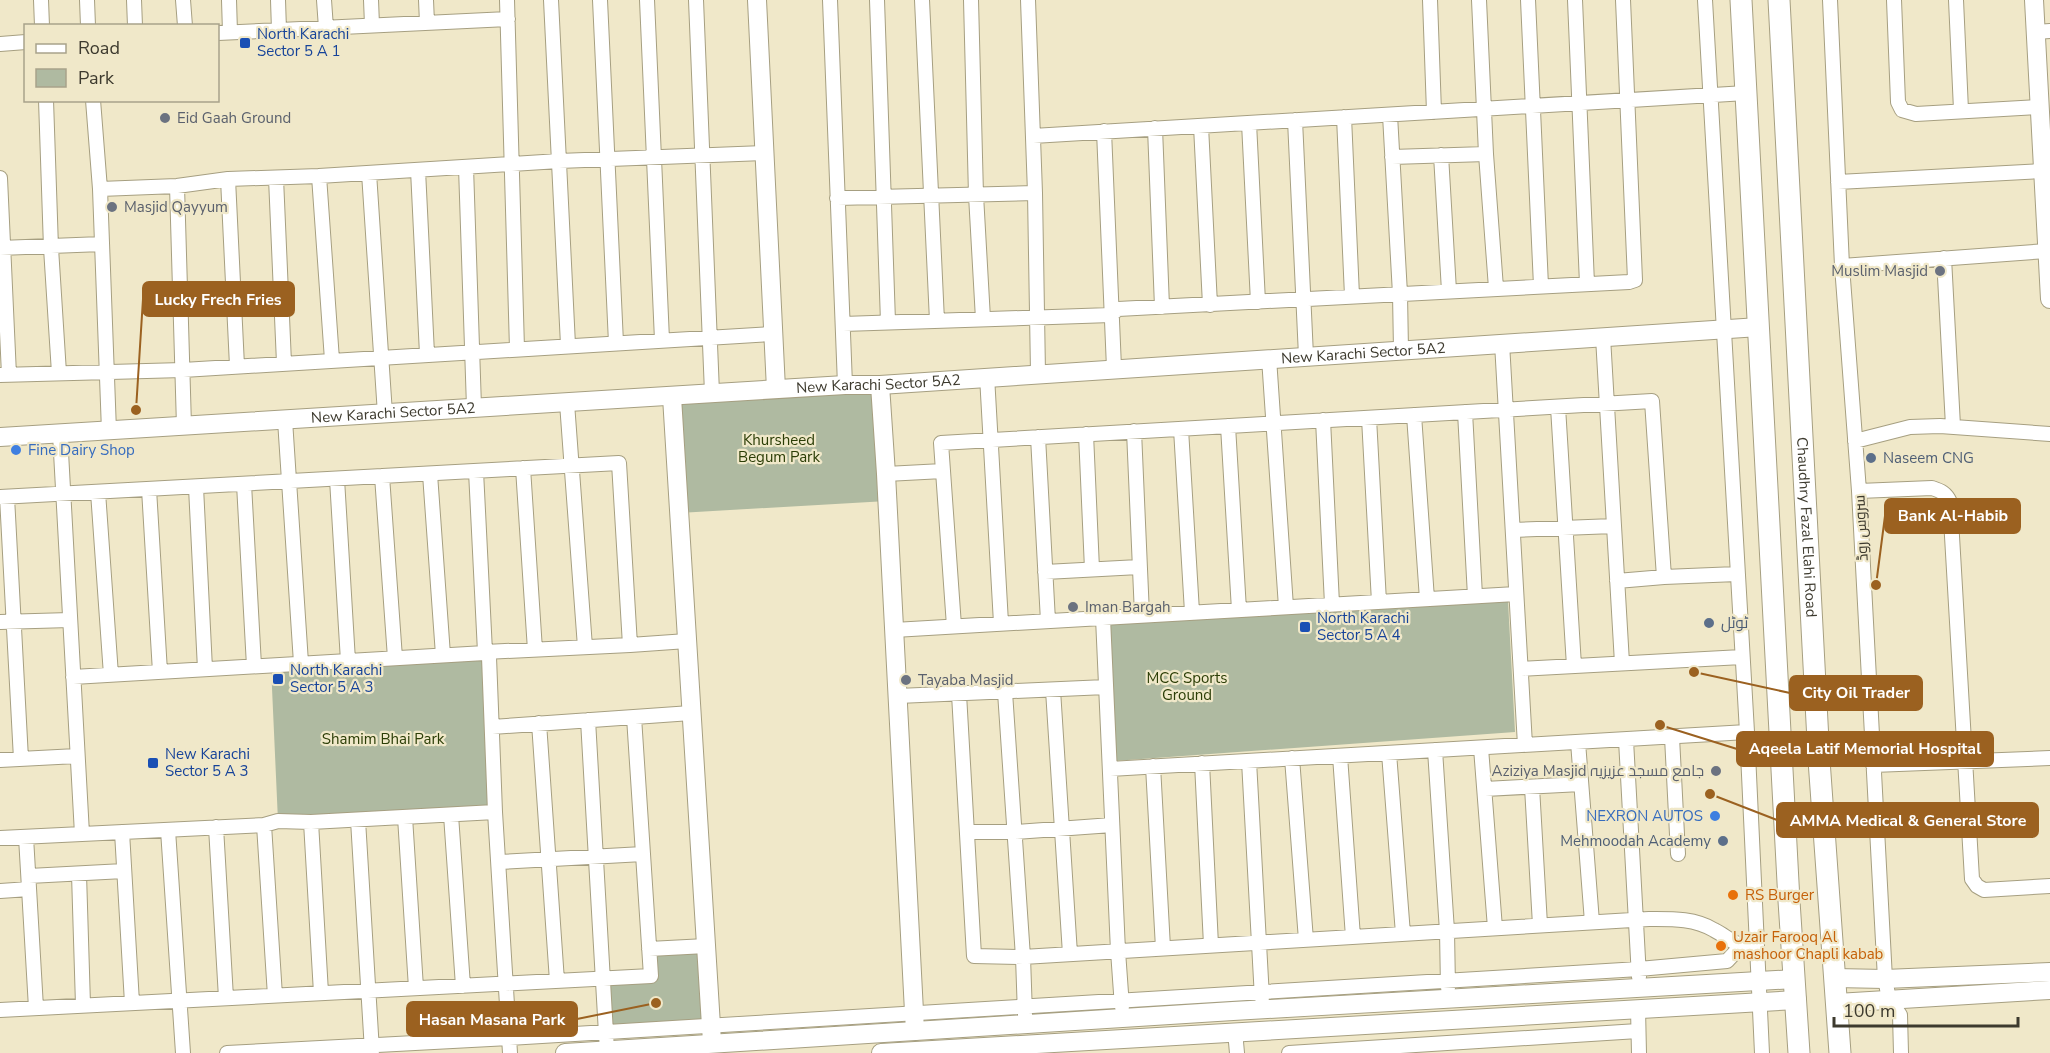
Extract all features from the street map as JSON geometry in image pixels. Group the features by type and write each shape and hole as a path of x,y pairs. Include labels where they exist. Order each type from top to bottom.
{"main road":[{"path":"1741,0 1799,1053"},
{"name":"Chaudhry Fazal Elahi Road","path":"1779,0 1820,760 1840,1053"},
{"path":"1782,757 1789,715 1781,578 1784,573 1793,570 1798,573 1802,582 1810,716 1820,760"}],"street":[{"path":"41,0 42,24"},
{"path":"87,0 88,24"},
{"path":"134,0 135,24"},
{"path":"183,0 185,24"},
{"path":"229,0 224,33 508,19"},
{"path":"278,0 279,30"},
{"path":"324,0 326,28"},
{"path":"371,0 372,25"},
{"path":"426,0 427,23"},
{"path":"507,0 517,349"},
{"path":"551,0 568,345"},
{"path":"600,0 616,343"},
{"path":"647,0 662,340"},
{"path":"696,0 712,393"},
{"path":"757,0 776,389"},
{"path":"830,0 845,385"},
{"path":"877,0 888,322"},
{"path":"922,0 937,321"},
{"path":"971,0 976,195 983,319"},
{"path":"1028,0 1038,373"},
{"path":"1430,0 1434,112"},
{"path":"1479,0 1486,154 1496,288"},
{"path":"1528,0 1541,286"},
{"path":"1575,0 1587,284"},
{"path":"843,324 1111,315 1118,309 1635,280 1623,0"},
{"path":"1705,0 1747,732 1762,1053"},
{"name":"سروس روڈ","path":"1830,0 1842,266 1859,491 1885,979 1889,999 1900,1015 1901,1053"},
{"path":"1894,0 1898,102 1902,110 1916,114 2040,107"},
{"path":"1956,0 1961,110"},
{"path":"2034,0 2043,32 2040,107 2050,299"},
{"path":"0,44 24,42"},
{"path":"1033,136 1746,93"},
{"path":"45,102 59,373"},
{"path":"93,102 100,189 109,431"},
{"path":"1390,115 1401,350"},
{"path":"1344,117 1352,296"},
{"path":"1295,120 1306,356"},
{"path":"1250,123 1258,302"},
{"path":"1201,126 1210,305"},
{"path":"1155,128 1162,307"},
{"path":"1104,131 1114,368"},
{"path":"100,189 177,186 228,179 320,176 466,166 764,153"},
{"path":"1392,157 1486,154"},
{"path":"1441,155 1449,291"},
{"path":"466,166 474,407"},
{"path":"418,170 428,354"},
{"path":"1838,182 2043,171"},
{"path":"369,173 385,414"},
{"path":"320,176 332,360"},
{"path":"0,178 4,375 183,370 772,334"},
{"path":"276,178 284,363"},
{"path":"228,179 237,366"},
{"path":"177,186 184,426"},
{"path":"837,198 1035,194"},
{"path":"2,248 51,248 102,244"},
{"path":"1842,266 2047,251"},
{"path":"1944,258 1953,426"},
{"name":"New Karachi Sector 5A2","path":"0,438 474,407 845,385 880,385 987,376 1759,327"},
{"path":"1603,337 1622,663"},
{"path":"1502,343 1525,746"},
{"path":"1269,358 1286,607"},
{"path":"987,376 1001,624"},
{"path":"880,385 915,1022"},
{"path":"672,397 712,1033"},
{"path":"954,626 941,443 1652,401 1664,577"},
{"path":"567,403 585,647"},
{"path":"1558,407 1574,666"},
{"path":"1465,412 1475,596"},
{"path":"1414,415 1427,599"},
{"path":"1369,418 1379,602"},
{"path":"285,420 301,663"},
{"path":"1323,420 1332,604"},
{"path":"1228,426 1239,610"},
{"path":"1855,441 1910,428 1953,426 2050,434"},
{"path":"1181,429 1192,612"},
{"path":"1134,431 1142,615"},
{"path":"60,434 82,834"},
{"path":"1086,434 1092,569"},
{"path":"1038,437 1048,621"},
{"path":"21,759 7,622 3,497 619,463 630,645"},
{"path":"523,468 535,650"},
{"path":"476,471 485,652 489,657 495,812 510,1053"},
{"path":"886,474 943,471"},
{"path":"430,474 443,655"},
{"path":"382,476 395,658"},
{"path":"337,479 348,661"},
{"path":"244,484 254,666"},
{"path":"196,487 206,669"},
{"path":"1859,491 1932,488 1947,495 1950,502 1972,879 1984,890 2050,886"},
{"path":"149,489 160,672"},
{"path":"98,492 111,675"},
{"path":"1513,531 1614,526"},
{"path":"1045,572 1139,567"},
{"path":"1617,581 1737,574"},
{"path":"894,630 1516,594"},
{"path":"1103,618 1122,1009"},
{"path":"7,622 70,620"},
{"path":"73,677 687,641"},
{"path":"1521,669 1742,657"},
{"path":"898,696 1106,687"},
{"path":"1053,690 1070,954"},
{"path":"1005,692 1023,957 1025,1025"},
{"path":"959,694 974,956 1023,957 1636,920 1687,920 1713,929 1741,946 1756,950"},
{"path":"492,727 691,713"},
{"path":"0,1010 651,976 634,717"},
{"path":"588,720 607,1051"},
{"path":"539,723 557,981"},
{"path":"1110,769 1747,732"},
{"path":"1672,737 1678,854"},
{"path":"1626,740 1640,988"},
{"path":"1578,742 1592,922"},
{"path":"1481,748 1496,928"},
{"path":"1435,750 1447,931 1448,1000"},
{"path":"1389,753 1403,934"},
{"path":"0,760 77,756"},
{"path":"1340,756 1353,937"},
{"path":"1292,758 1306,940"},
{"path":"1873,765 2050,758"},
{"path":"1249,761 1263,1010"},
{"path":"1202,764 1211,945"},
{"path":"1153,766 1163,948"},
{"path":"1485,789 1581,784"},
{"path":"1532,787 1540,925"},
{"path":"0,838 264,825 278,821 311,822 495,812"},
{"path":"452,815 463,986"},
{"path":"405,818 417,988"},
{"path":"358,820 372,1049"},
{"path":"311,822 321,993"},
{"path":"264,825 275,996"},
{"path":"967,832 1014,832 1112,825"},
{"path":"216,827 226,998"},
{"path":"168,830 183,1053"},
{"path":"122,832 132,1003"},
{"path":"26,837 36,1008"},
{"path":"499,862 643,854"},
{"path":"0,891 79,874 124,871"},
{"path":"79,874 83,1005"},
{"path":"649,949 706,946"},
{"path":"228,1053 372,1049 606,1031 712,1033 915,1022 1025,1025 1122,1009 1261,991 1639,969 1727,961 1741,946"},
{"path":"1835,978 1885,979 2050,972"},
{"path":"565,1053 607,1051 712,1033 816,1045 915,1022 1025,1006 1263,1010 1757,981 1796,990"},
{"path":"881,1053 1031,1049 1235,1031 1759,1002 1796,990"},
{"path":"1837,1002 2050,990"},
{"path":"1638,1009 1639,1053"},
{"path":"1235,1031 1237,1053"},
{"path":"1289,1053 1638,1031"}],"green space":[{"name":"Khursheed Begum Park","path":"880,385 887,501 679,513 672,397"},
{"name":"MCC Sports Ground","path":"1508,601 1515,732 1114,761 1107,622"},
{"name":"Shamim Bhai Park","path":"489,657 495,812 278,821 271,666"},
{"path":"702,948 707,1024 609,1029 606,981 653,978 653,950"}],"place":[{"name":"North Karachi Sector 5 A 1","path":"245,43"},
{"name":"Eid Gaah Ground","path":"165,118"},
{"name":"Masjid Qayyum","path":"112,207"},
{"name":"Muslim Masjid","path":"1940,271"},
{"name":"Lucky Frech Fries","path":"136,410"},
{"name":"Fine Dairy Shop","path":"16,450"},
{"name":"Naseem CNG","path":"1871,458"},
{"name":"Bank Al-Habib","path":"1876,585"},
{"name":"Iman Bargah","path":"1073,607"},
{"name":"ٹوٹل","path":"1709,623"},
{"name":"North Karachi Sector 5 A 4","path":"1305,627"},
{"name":"City Oil Trader","path":"1694,672"},
{"name":"North Karachi Sector 5 A 3","path":"278,679"},
{"name":"Tayaba Masjid","path":"906,680"},
{"name":"Aqeela Latif Memorial Hospital","path":"1660,725"},
{"name":"New Karachi Sector 5 A 3","path":"153,763"},
{"name":"Aziziya Masjid جامع مسجد عزیزیہ","path":"1716,771"},
{"name":"AMMA Medical & General Store","path":"1710,794"},
{"name":"NEXRON AUTOS","path":"1715,816"},
{"name":"Mehmoodah Academy","path":"1723,841"},
{"name":"RS Burger","path":"1733,895"},
{"name":"Uzair Farooq Al mashoor Chapli kabab","path":"1721,946"},
{"name":"Hasan Masana Park","path":"656,1003"}]}
